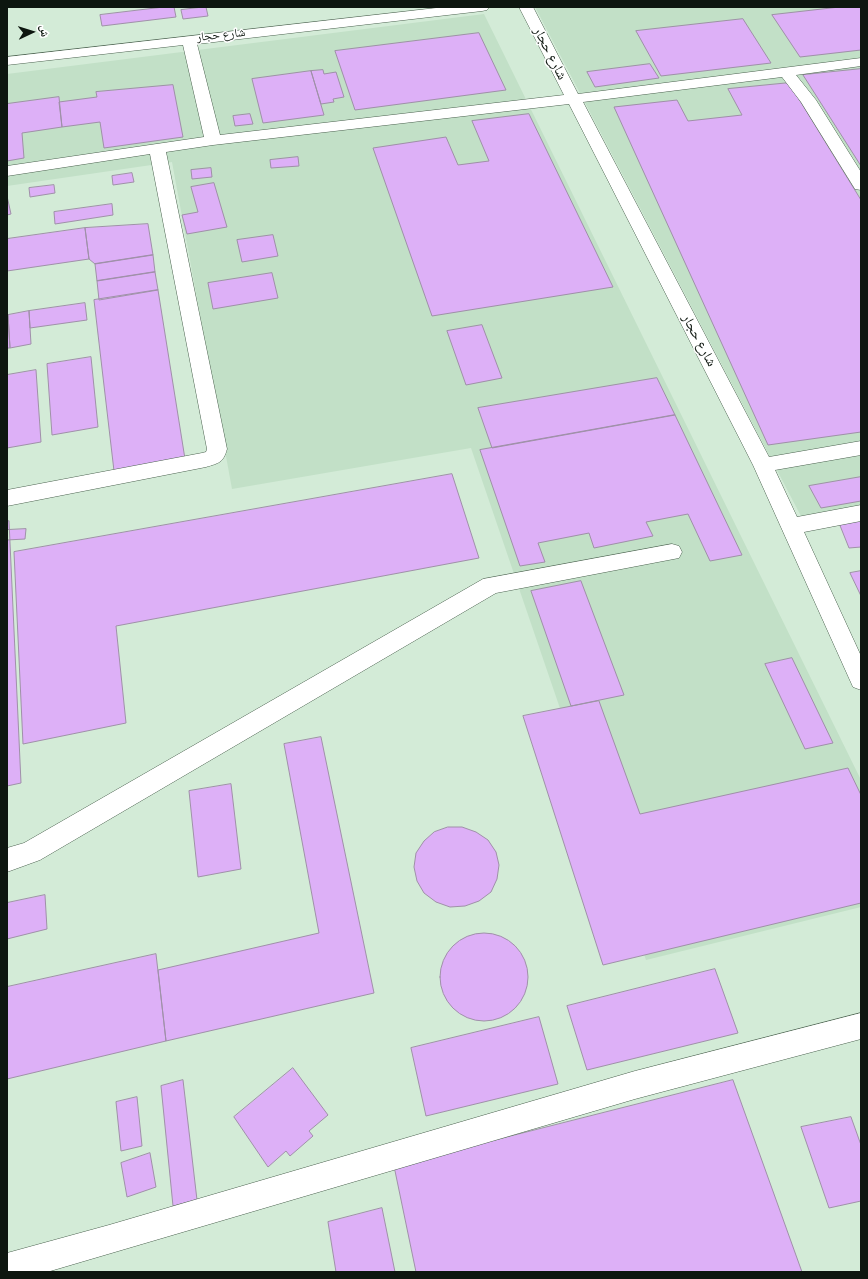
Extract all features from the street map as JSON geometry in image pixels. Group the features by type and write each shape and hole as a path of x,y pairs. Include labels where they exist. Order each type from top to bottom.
{"street":[{"name":"شارع حجار","path":"7,61 482,7"},
{"name":"شارع حجار","path":"526,7 572,99 763,464 861,680"},
{"path":"189,40 213,140"},
{"path":"7,171 213,140 572,99 861,62"},
{"path":"786,72 808,100 861,186"},
{"path":"7,498 206,460 215,456 217,449 157,148"},
{"path":"763,464 861,448"},
{"path":"792,526 861,512"},
{"path":"7,860 31,852 491,585 672,552"},
{"path":"7,1268 124,1236 635,1085 861,1026"}],"shaded area":[{"path":"535,7 861,7 861,510 803,520"},
{"path":"484,14 861,780 861,907 646,960 471,448 232,489 172,162 7,186 7,74"}],"building":[{"path":"174,7 176,17 102,26 100,15"},
{"path":"206,7 208,16 183,19 181,10"},
{"path":"840,7 861,7 861,50 800,57 772,15"},
{"path":"743,19 771,63 661,76 636,31"},
{"path":"479,33 506,90 355,110 335,51"},
{"path":"650,64 659,78 595,87 587,72"},
{"path":"861,69 861,166 803,75"},
{"path":"323,70 324,74 336,72 344,97 333,99 334,102 321,104 311,71"},
{"path":"311,71 324,115 263,123 252,79"},
{"path":"789,83 861,200 861,432 768,445 614,107 677,100 688,121 742,115 728,89"},
{"path":"173,85 183,137 104,148 100,122 62,127 59,102 97,97 96,92"},
{"path":"59,97 62,127 22,133 24,158 7,161 7,104"},
{"path":"250,114 253,124 235,126 233,116"},
{"path":"529,114 613,287 432,316 373,148 446,137 458,165 489,161 472,121"},
{"path":"298,157 299,166 271,168 270,160"},
{"path":"211,168 212,177 192,179 191,170"},
{"path":"132,173 134,182 113,185 112,176"},
{"path":"214,183 227,227 187,234 182,215 198,212 191,187"},
{"path":"54,185 55,193 30,197 29,188"},
{"path":"7,196 11,214 7,215"},
{"path":"112,204 113,215 55,224 54,212"},
{"path":"148,224 153,255 95,264 89,259 85,228"},
{"path":"85,228 89,259 7,271 7,239"},
{"path":"273,235 278,256 242,262 237,240"},
{"path":"153,255 155,272 97,281 95,264"},
{"path":"155,272 158,290 99,300 97,281"},
{"path":"272,273 278,298 213,309 208,283"},
{"path":"158,290 185,459 114,471 94,300"},
{"path":"85,303 87,320 30,328 29,311"},
{"path":"29,311 31,344 10,348 8,315"},
{"path":"8,315 10,348 7,348"},
{"path":"482,325 502,378 466,385 447,331"},
{"path":"91,357 98,427 52,435 47,364"},
{"path":"36,370 41,442 7,448 7,375"},
{"path":"657,378 675,415 492,448 478,408"},
{"path":"675,415 742,555 710,561 688,514 646,522 653,536 594,548 589,533 538,543 545,562 520,566 480,450"},
{"path":"452,474 479,558 116,626 126,723 23,744 14,552"},
{"path":"861,477 861,501 821,508 809,486"},
{"path":"9,521 21,783 7,786 7,522"},
{"path":"861,521 861,547 849,548 839,523"},
{"path":"26,529 25,539 7,540 7,530"},
{"path":"861,571 861,596 850,573"},
{"path":"581,581 624,695 571,706 531,591"},
{"path":"792,658 833,743 805,749 765,664"},
{"path":"599,701 640,814 848,768 861,795 861,903 603,965 523,716"},
{"path":"321,737 374,993 166,1041 158,970 319,933 284,744"},
{"path":"231,784 241,869 198,877 189,791"},
{"path":"448,827 462,827 476,832 488,840 496,852 499,865 497,879 491,892 479,901 465,906 450,907 436,902 424,893 417,881 414,867 416,853 424,841 434,832"},
{"path":"45,895 47,929 7,939 7,903"},
{"path":"475,933 493,933 509,940 521,952 528,968 528,986 521,1002 509,1014 493,1021 475,1021 459,1014 447,1002 440,986 440,968 447,952 459,940"},
{"path":"156,954 166,1041 7,1079 7,987"},
{"path":"715,969 738,1033 587,1070 567,1006"},
{"path":"539,1017 558,1084 426,1116 411,1048"},
{"path":"293,1068 328,1115 309,1131 313,1136 290,1156 286,1151 268,1167 234,1117"},
{"path":"183,1080 197,1200 173,1206 161,1086"},
{"path":"733,1080 802,1272 416,1272 394,1166"},
{"path":"137,1097 142,1146 121,1151 116,1102"},
{"path":"851,1117 861,1145 861,1201 829,1208 801,1127"},
{"path":"150,1153 156,1187 127,1197 121,1163"},
{"path":"382,1208 395,1272 336,1272 328,1222"}]}
